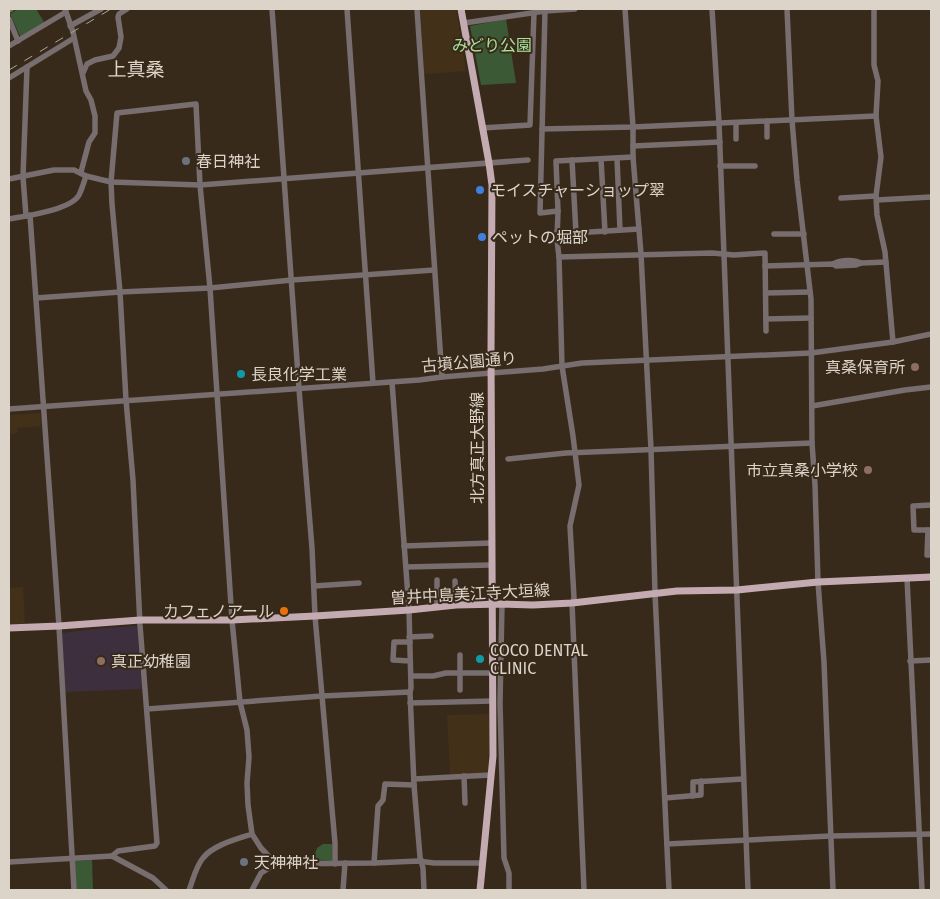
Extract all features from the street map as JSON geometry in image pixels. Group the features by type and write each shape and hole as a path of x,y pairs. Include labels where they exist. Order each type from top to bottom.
{"main road":[{"name":"北方真正大野線","path":"461,9 492,185 491,604 493,756 480,890"},
{"name":"曽井中島美江寺大垣線","path":"9,628 140,620 232,620 315,616 456,605 572,603 677,591 737,590 818,582 931,577"}],"street":[{"path":"70,26 92,11 101,9"},
{"path":"82,75 87,64 113,56 119,48 121,37 118,17 119,14 127,9"},
{"path":"272,9 312,548 315,616 335,864"},
{"path":"346,9 373,383"},
{"path":"417,9 442,376"},
{"path":"464,23 545,11 575,9"},
{"path":"625,9 633,127 633,157 641,254 651,449 655,593 669,890"},
{"path":"712,9 720,142 748,890"},
{"path":"787,9 792,120 810,292 812,443 818,582 825,672 833,890"},
{"path":"874,9 874,65 878,81 876,116 881,157 877,215 884,242 893,342"},
{"path":"9,46 65,10 74,38 86,91 91,100 96,126 95,133 89,142 79,196 52,211 9,219"},
{"path":"545,11 540,213 558,211"},
{"path":"482,128 530,125 534,13"},
{"path":"9,19 18,41"},
{"path":"9,78 74,38"},
{"path":"27,67 23,177 36,298 59,626 74,890"},
{"path":"112,856 118,851 155,846 157,843 140,620 133,480 120,292 112,204 111,182 117,113 196,104 200,185 210,288 232,620 240,702 249,757 248,805 252,834 261,848 276,864"},
{"path":"542,129 633,127 876,116"},
{"path":"767,121 768,137"},
{"path":"736,122 736,139"},
{"path":"633,146 720,142"},
{"path":"584,890 570,526 579,485 576,453 562,366 556,161 633,157"},
{"path":"617,158 620,230"},
{"path":"601,159 605,232"},
{"path":"9,179 54,170 74,170 111,182 200,185 528,160"},
{"path":"572,160 576,233"},
{"path":"720,166 755,166"},
{"path":"842,198 931,198"},
{"path":"557,231 576,233 639,229"},
{"path":"774,234 804,234"},
{"path":"559,257 765,253 766,331"},
{"path":"765,266 833,264 836,266 886,262"},
{"path":"36,298 210,288 434,270"},
{"path":"766,293 810,292"},
{"path":"766,319 811,318"},
{"name":"古墳公園通り","path":"9,409 419,380 442,376 543,370 582,363 812,353 893,342 931,334"},
{"path":"392,382 409,610 410,703 414,782 424,890"},
{"path":"812,406 931,387"},
{"path":"508,459 651,449 812,443"},
{"path":"931,505 913,506 914,530 930,530 927,555 931,555"},
{"path":"404,546 491,543"},
{"path":"406,567 491,565"},
{"path":"907,578 922,890"},
{"path":"437,580 437,607"},
{"path":"455,581 456,605"},
{"path":"314,586 359,583"},
{"path":"502,604 500,703 504,858 509,873 509,890"},
{"path":"410,661 393,660 394,642 431,636"},
{"path":"460,655 460,690"},
{"path":"910,661 931,660"},
{"path":"411,676 492,672"},
{"path":"147,709 322,696 410,692"},
{"path":"410,703 493,701"},
{"path":"374,863 378,806 383,800 385,784 491,775"},
{"path":"464,776 466,803"},
{"path":"665,798 701,796 701,781 743,779"},
{"path":"189,890 202,858 210,851 252,834"},
{"path":"667,844 830,836 931,834"},
{"path":"9,862 112,856 153,878 162,889"},
{"path":"252,890 261,873 276,864 418,861 483,863"},
{"path":"343,890 346,863"}],"shaded area":[{"path":"420,9 456,9 466,71 424,74"},
{"path":"40,413 41,426 17,428 17,433 9,434 9,415"},
{"path":"23,587 25,624 9,625 9,588"},
{"name":"真正幼稚園","path":"137,626 142,689 65,692 62,633"},
{"path":"491,714 488,774 450,775 447,715"}],"green space":[{"path":"18,9 36,9 44,22 21,38 10,14"},
{"name":"みどり公園","path":"506,19 516,83 481,85 470,26"},
{"path":"323,844 332,844 332,861 313,860 317,848"},
{"path":"92,860 93,890 76,890 74,861"}],"railway":[{"path":"9,70 111,9"}],"place":[{"name":"春日神社","path":"186,161"},
{"name":"モイスチャーショップ翠","path":"480,190"},
{"name":"ペットの堀部","path":"482,237"},
{"name":"真桑保育所","path":"915,367"},
{"name":"長良化学工業","path":"241,374"},
{"name":"市立真桑小学校","path":"868,470"},
{"name":"カフェノアール","path":"284,611"},
{"name":"COCO DENTAL CLINIC","path":"480,659"},
{"name":"真正幼稚園","path":"101,661"},
{"name":"天神神社","path":"244,862"}],"district":[{"name":"上真桑","path":"136,69"}]}
